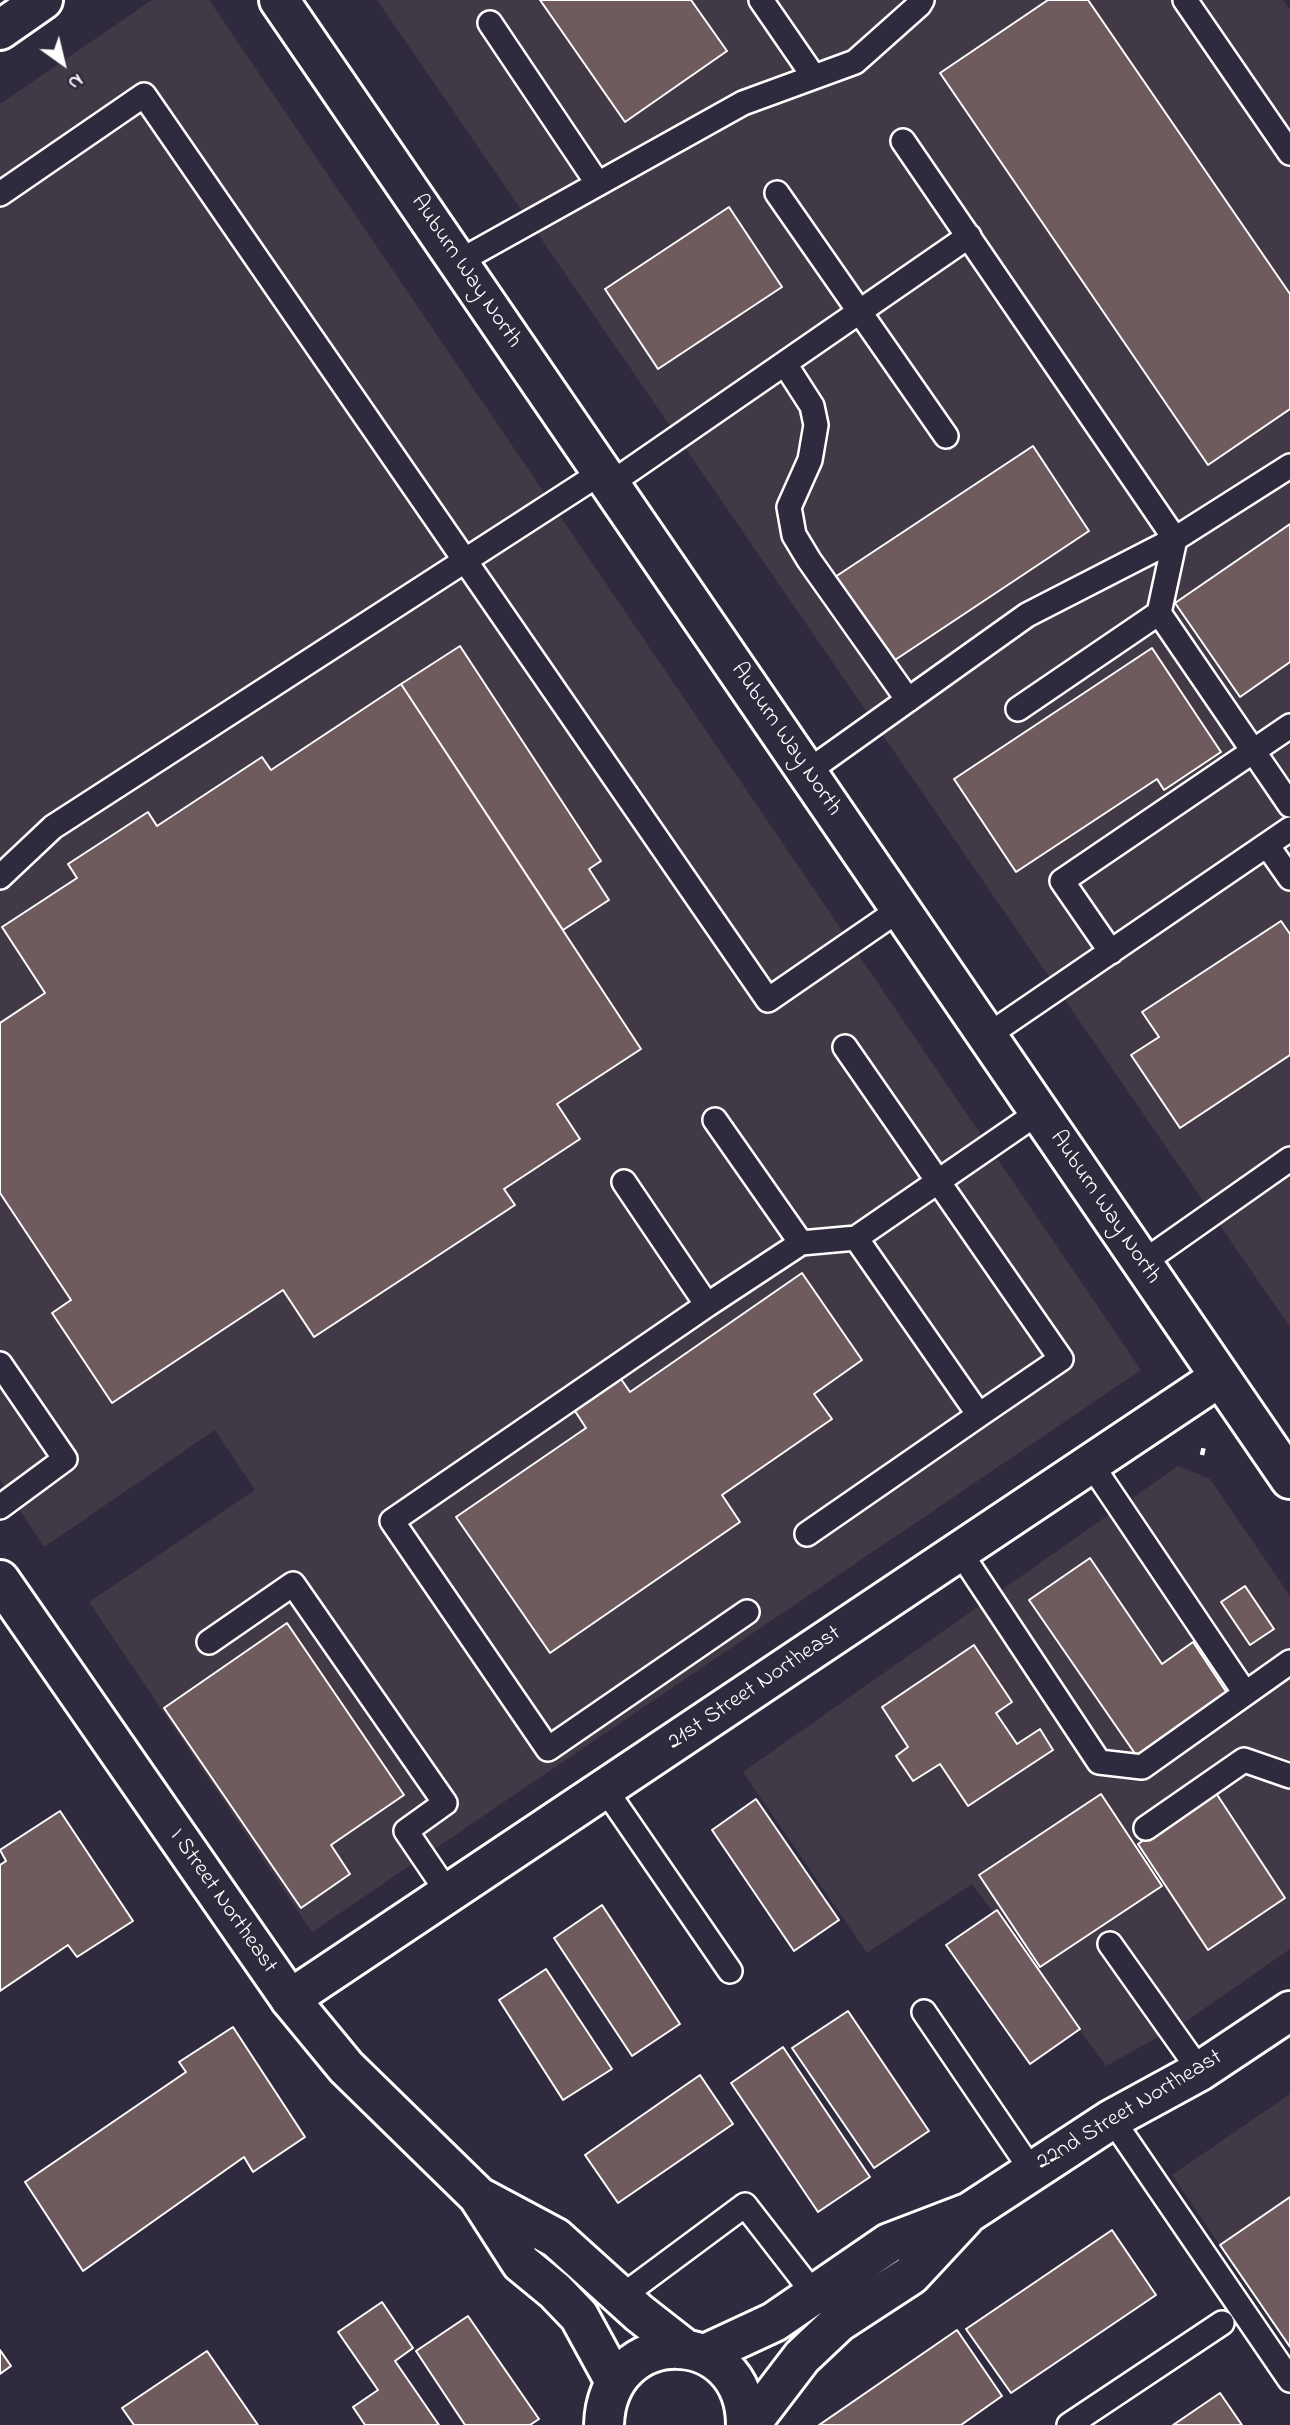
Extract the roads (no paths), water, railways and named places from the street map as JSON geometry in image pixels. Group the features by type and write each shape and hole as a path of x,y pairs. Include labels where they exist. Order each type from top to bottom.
{"street":[{"path":"0,30 43,0"},
{"name":"Auburn Way North","path":"279,0 1290,1479"},
{"name":"21st Street Northeast","path":"290,1999 1220,1377"},
{"name":"I Street Northeast","path":"0,1580 290,1999 346,2067 478,2196 521,2263 555,2291 579,2316 615,2382"},
{"name":"22nd Street Northeast","path":"695,2351 774,2322 889,2243 970,2212 1112,2119 1200,2071 1290,2011"},
{"name":"I Street Northeast","path":"478,2196 556,2238 621,2297 695,2351 724,2367 738,2385 746,2407 748,2425"},
{"name":"22nd Street Northeast","path":"748,2425 802,2357 839,2322 911,2275 970,2212"},
{"path":"604,2425 606,2402 615,2382 628,2366 645,2355 664,2348 695,2351"}],"lane":[{"path":"761,0 814,76"},
{"path":"458,262 743,103 855,62 922,0"},
{"path":"1185,0 1290,153"},
{"path":"490,23 598,184"},
{"path":"0,194 144,94 768,1000 900,909"},
{"path":"903,141 1175,539 1159,613 1018,709"},
{"path":"778,193 946,436"},
{"path":"0,877 53,827 464,560 606,478 785,364 969,236"},
{"path":"785,364 812,405 816,425 810,460 789,507 794,535 908,700"},
{"path":"807,772 1027,615 1175,539 1290,466"},
{"path":"1159,613 1290,805"},
{"path":"1111,952 1062,881 1290,726"},
{"path":"987,1036 1290,830"},
{"path":"1267,845 1290,878"},
{"path":"807,1534 1060,1359 845,1047"},
{"path":"747,1612 548,1749 392,1521 801,1243 856,1238 1039,1112"},
{"path":"715,1120 801,1243"},
{"path":"1142,1263 1290,1159"},
{"path":"624,1181 707,1305"},
{"path":"856,1238 979,1415"},
{"path":"0,1364 65,1459 0,1507"},
{"path":"1091,1464 1245,1692"},
{"path":"960,1552 1099,1762 1142,1767 1290,1662"},
{"path":"209,1642 293,1584 446,1803 406,1831 449,1893"},
{"path":"1146,1828 1244,1760 1290,1776"},
{"path":"605,1789 730,1971"},
{"path":"1110,1944 1200,2071"},
{"path":"924,2012 1032,2171"},
{"path":"1112,2119 1290,2380"},
{"path":"621,2297 745,2205 814,2294"},
{"path":"1069,2425 1222,2323"}]}
